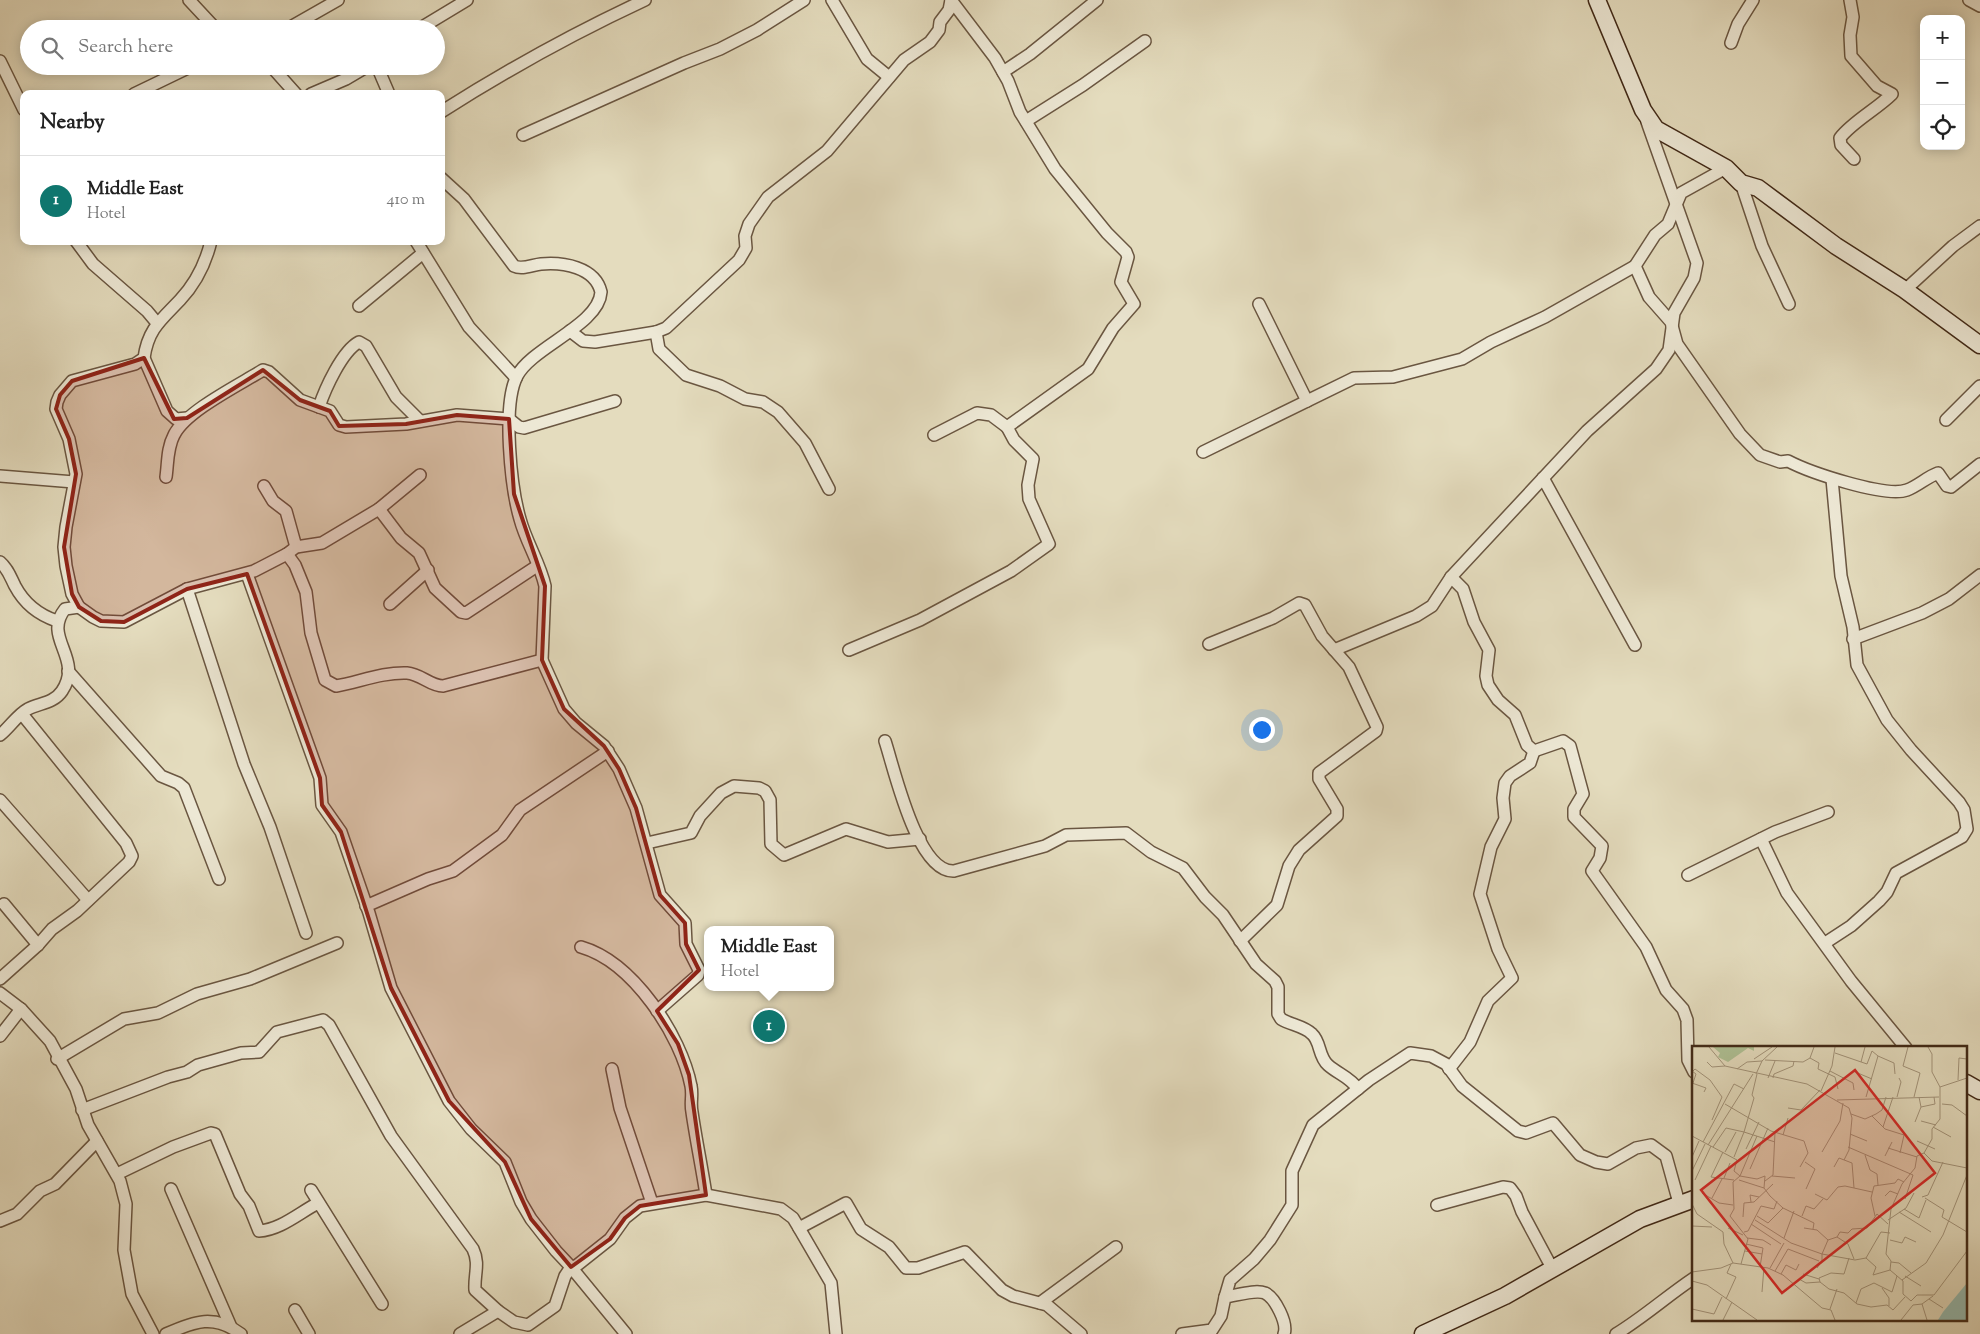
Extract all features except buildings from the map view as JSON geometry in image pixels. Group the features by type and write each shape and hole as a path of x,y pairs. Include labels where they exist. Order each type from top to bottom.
{"street":[{"path":"189,0 208,20"},
{"path":"302,20 338,0"},
{"path":"434,20 467,0"},
{"path":"445,109 500,74 556,43 645,0"},
{"path":"524,135 684,63 720,49 757,30 804,0"},
{"path":"832,0 867,59 889,77"},
{"path":"570,331 586,342 656,332 671,325 739,260 746,248 745,236 749,224 768,198 833,145 859,110 904,60 930,42 949,10 951,0"},
{"path":"951,0 995,58 1026,121 1055,169 1107,233 1126,252 1128,257 1120,280 1134,304 1113,328 1088,369 1007,426"},
{"path":"1003,72 1030,54 1097,0"},
{"path":"1334,650 1432,606 1451,577 1586,431 1664,359 1672,341 1671,322 1674,313 1694,278 1697,263 1643,110 1597,0"},
{"path":"1730,43 1738,24 1753,0"},
{"path":"1850,0 1853,17 1850,35 1851,56 1877,86 1892,94 1877,109 1845,131 1840,138 1841,145 1854,159"},
{"path":"1967,1 1980,6"},
{"path":"1026,121 1084,85 1145,41"},
{"path":"0,61 20,102"},
{"path":"142,90 173,75"},
{"path":"279,75 292,90"},
{"path":"320,90 353,75"},
{"path":"380,75 387,90"},
{"path":"1643,110 1651,123 1662,133 1726,168 1741,182 1758,188 1836,246 1905,290 1980,345"},
{"path":"1203,452 1354,378 1393,377 1462,359 1491,342 1545,317 1635,266 1644,248 1668,224 1681,193 1726,168"},
{"path":"445,182 464,199 514,266 522,268 549,264 568,265 578,268 600,287 601,299 570,331 535,357 516,378 509,419 511,476 520,520 545,586 542,660 564,709 576,723 608,751 628,790 647,843 660,895 684,923 686,944 699,970 698,975 657,1011"},
{"path":"1741,182 1762,246 1789,304"},
{"path":"1905,290 1953,246 1980,226"},
{"path":"79,245 93,264 148,311 156,323"},
{"path":"187,418 176,419 167,411 144,358 149,337 156,323 194,282 209,245"},
{"path":"418,245 469,327 516,378"},
{"path":"358,306 423,253"},
{"path":"1635,266 1649,297 1671,322 1677,344 1740,434 1760,455 1780,462 1788,461 1832,479 1876,490 1904,491 1938,473 1948,486 1951,487 1980,464"},
{"path":"1259,304 1307,401"},
{"path":"656,332 659,349 686,375 720,386 745,399 763,402 778,412 804,443 829,490"},
{"path":"319,407 334,373 353,346 359,342 366,346 396,397 420,421"},
{"path":"144,358 135,364 72,381 60,395 56,409 69,440 76,474 64,547 72,594 79,607 101,621 124,622 187,589 247,574 291,550 322,543 379,509 420,475"},
{"path":"166,477 169,447 174,434 187,418 263,370 269,372 300,400 330,411 341,426 388,425 457,415 509,419 524,428 615,401"},
{"path":"1946,420 1980,386"},
{"path":"849,650 920,620 1011,571 1049,544 1029,499 1029,477 1033,459 1014,440 1007,426 986,413 977,413 934,435"},
{"path":"0,476 74,482"},
{"path":"1543,478 1636,645"},
{"path":"1825,943 1851,926 1879,901 1887,892 1896,873 1962,837 1967,829 1964,810 1959,802 1911,750 1882,712 1857,665 1853,626 1841,576 1832,479"},
{"path":"264,486 273,500 286,511 291,550 304,585 313,642 329,684 336,686 406,673 419,675 435,685 443,686 542,660"},
{"path":"379,509 401,538 419,553 435,588 455,609 466,613 537,566"},
{"path":"0,562 10,572 18,590 27,602 45,618 57,621"},
{"path":"390,604 428,570"},
{"path":"247,574 320,778 322,805 340,832 392,988 449,1101 471,1129 504,1162 531,1219 556,1252 571,1267 626,1334"},
{"path":"1451,577 1463,589 1474,622 1489,650 1486,676 1488,685 1498,700 1515,715 1527,745 1534,751"},
{"path":"1854,640 1929,609 1949,599 1979,578"},
{"path":"187,589 244,764 270,827 306,933"},
{"path":"0,735 22,714 52,701 60,694 66,684 68,671 66,654 56,631 57,621 72,594"},
{"path":"1209,644 1273,618 1299,604 1308,609 1317,629 1349,667 1377,729 1319,773 1320,779 1337,809 1337,816 1299,850 1289,866 1276,905 1240,941"},
{"path":"65,608 79,607"},
{"path":"68,671 161,776 178,783 184,788 219,879"},
{"path":"0,979 38,945 52,929 88,900 129,862 132,856 126,843 22,714"},
{"path":"885,741 906,813 920,840 938,863 951,872 1040,847 1066,835 1126,833 1151,852 1183,868 1205,897 1223,915 1256,964 1275,981 1278,987 1278,1014 1281,1019 1304,1028 1313,1035 1318,1043 1320,1055 1327,1064 1347,1076 1358,1089"},
{"path":"1534,751 1563,741 1570,746 1583,794 1574,811 1574,817 1602,846 1600,858 1592,870 1646,946 1666,990 1683,1009 1687,1020 1688,1060 1692,1068"},
{"path":"366,906 428,878 453,871 502,835 520,810 608,751"},
{"path":"1449,1069 1470,1042 1488,1001 1512,978 1495,943 1480,894 1491,847 1505,820 1503,798 1505,784 1510,776 1530,763 1534,751"},
{"path":"647,843 691,833 703,812 719,795 736,786 759,788 767,793 770,803 771,844 784,855 846,829 888,842 920,840"},
{"path":"0,800 88,900"},
{"path":"1688,875 1761,839 1828,812"},
{"path":"1761,839 1783,886 1851,981 1904,1046"},
{"path":"4,904 38,945"},
{"path":"58,1058 124,1019 167,1009 197,994 250,979 337,942"},
{"path":"581,947 597,952 628,975 657,1011 678,1044 689,1075 692,1094 691,1111 706,1196"},
{"path":"0,993 21,1010 50,1041 76,1089 82,1110 97,1141 117,1174 126,1204 124,1250 132,1294 153,1334"},
{"path":"0,1036 21,1010"},
{"path":"82,1110 168,1077 187,1072 198,1065 241,1053 259,1052 277,1032 323,1020 329,1025 391,1136 473,1249 478,1259 474,1278 475,1290 498,1311 514,1322 528,1325 555,1306 565,1276 571,1267 576,1266 610,1239 633,1210 652,1203 706,1196 781,1209 792,1218 831,1283 836,1334"},
{"path":"1182,1334 1212,1330 1221,1316 1230,1280 1270,1240 1292,1205 1292,1175 1309,1130 1315,1121 1410,1053 1438,1059 1449,1069 1462,1086 1489,1106 1507,1124 1526,1133 1553,1123 1580,1155 1596,1162 1608,1164 1636,1148 1651,1145 1666,1156 1686,1201 1640,1219 1505,1296 1423,1334"},
{"path":"612,1069 620,1108 652,1203"},
{"path":"1968,1084 1980,1091"},
{"path":"117,1174 173,1147 211,1133 215,1134 240,1194 249,1206 259,1231 272,1230 296,1214 318,1203"},
{"path":"0,1221 17,1214 40,1191 55,1184 97,1141"},
{"path":"1437,1205 1503,1187 1510,1188 1516,1196 1522,1212 1552,1268"},
{"path":"171,1190 236,1330"},
{"path":"311,1190 382,1304"},
{"path":"799,1228 846,1203 861,1229 888,1247 906,1268 918,1268 964,1252 1002,1290 1013,1296 1040,1303 1058,1312 1081,1334"},
{"path":"1040,1303 1116,1247"},
{"path":"1616,1334 1642,1319 1668,1296 1692,1279"},
{"path":"1225,1298 1264,1293 1283,1316 1285,1324 1284,1334"},
{"path":"295,1310 308,1334"},
{"path":"460,1334 498,1311"},
{"path":"166,1334 203,1320 216,1321 236,1330"}],"highlighted area":[{"path":"144,358 174,419 187,418 263,370 300,400 330,411 339,426 406,424 457,415 509,419 514,494 545,586 542,660 564,709 604,746 619,769 636,808 660,895 685,923 686,944 699,970 657,1011 678,1044 689,1075 706,1195 640,1206 625,1218 610,1239 571,1267 531,1219 505,1162 449,1101 391,988 341,832 322,805 320,778 247,574 187,589 124,622 101,621 79,607 72,594 64,547 76,474 69,439 56,409 60,395 72,381"}],"place":[{"name":"Middle East","path":"769,1026"}]}
